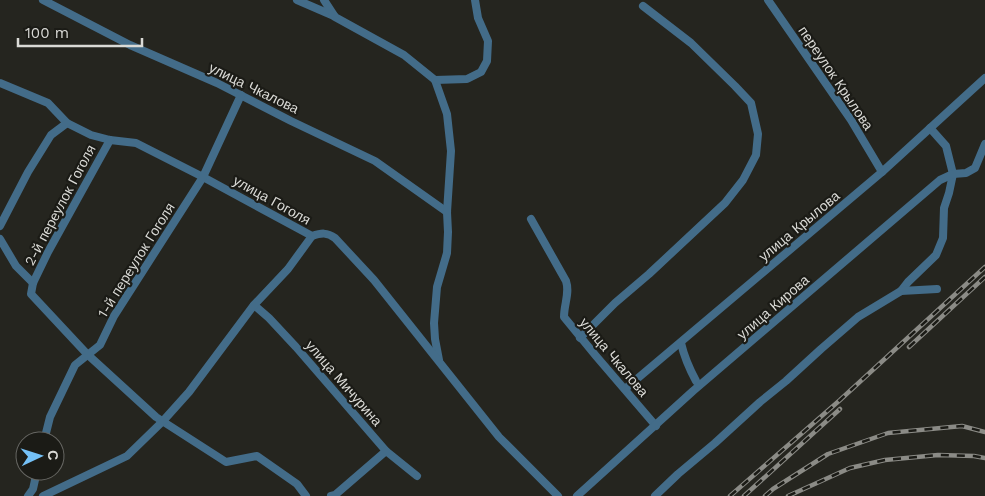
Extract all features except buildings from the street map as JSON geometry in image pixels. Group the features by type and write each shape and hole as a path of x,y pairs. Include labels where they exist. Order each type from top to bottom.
{"street":[{"name":"улица Чкалова","path":"43,0 130,45 217,83 375,161 447,212"},
{"path":"297,0 335,16 404,55 435,80 447,114 451,150 447,212 447,253 437,288 435,306 435,339 440,362"},
{"path":"324,0 335,16"},
{"path":"435,80 467,79 481,72 487,61 488,41 478,18 475,0"},
{"name":"переулок Крылова","path":"768,0 851,120 882,172"},
{"path":"580,338 614,303 649,274 725,203 742,180 756,155 758,134 751,103 691,43 643,6"},
{"name":"улица Крылова","path":"625,389 882,172 985,78"},
{"name":"улица Гоголя","path":"0,83 48,103 67,123 91,135 110,140 136,143 312,236 324,233 335,238 374,280 499,437 558,496"},
{"name":"1-й переулок Гоголя","path":"46,431 50,417 75,365 100,345 114,316 203,177 241,95"},
{"path":"0,226 28,172 52,135 67,123"},
{"path":"655,496 821,348 858,318 901,291 936,255 943,238 944,208 953,174 946,146 930,128"},
{"name":"2-й переулок Гоголя","path":"33,283 110,140"},
{"name":"улица Кирова","path":"577,496 701,385 940,180 953,174 966,173 975,168 985,144"},
{"name":"улица Чкалова","path":"531,219 566,280 568,294 564,317 656,426"},
{"path":"43,496 127,456 189,392 254,305 288,269 312,236"},
{"path":"0,239 16,266 33,283 31,294 87,354 161,423 226,462 258,456 297,484 306,496"},
{"path":"901,291 937,289"},
{"name":"улица Мичурина","path":"254,305 296,347 386,451 417,476"},
{"path":"681,343 689,368 696,381"},
{"path":"331,496 335,495 386,451"},
{"path":"28,496 33,489 35,481"}],"railway":[{"path":"730,496 840,400 985,267"},
{"path":"909,347 985,277"},
{"path":"744,496 840,409"},
{"path":"765,496 828,454 888,433 962,426 985,432"},
{"path":"788,496 850,468 885,460 938,455 985,458"}]}
